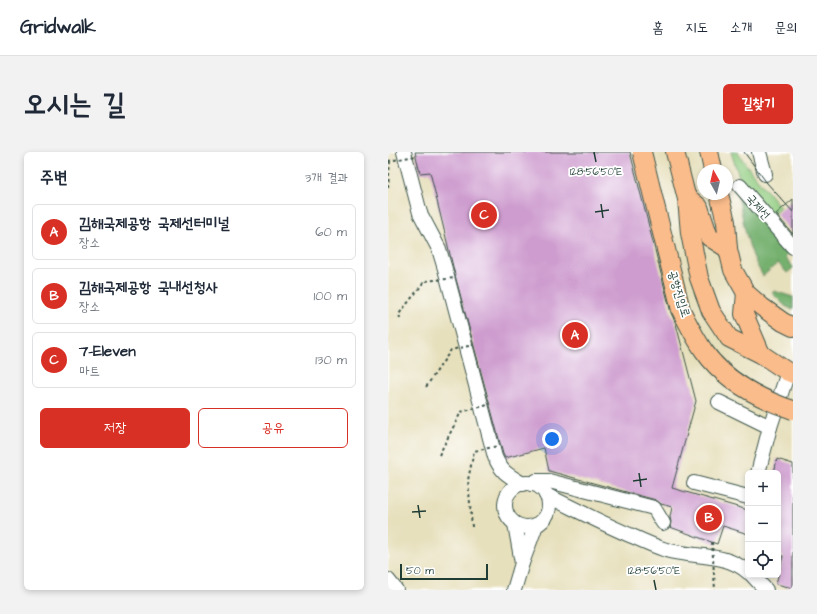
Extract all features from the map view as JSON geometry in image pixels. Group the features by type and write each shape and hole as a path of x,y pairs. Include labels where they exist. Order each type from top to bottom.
{"main road":[{"name":"공항진입로","path":"642,152 681,310 691,330 714,364 725,374 754,393 793,410"},
{"path":"675,152 686,197 690,233 698,271 711,311 730,338 761,354 791,373"},
{"path":"709,152 712,164"},
{"path":"686,197 699,207 709,237 728,249"},
{"path":"720,200 726,222 728,249 733,270 746,293 783,322 793,326"},
{"path":"746,293 744,314 761,354"}],"street":[{"path":"759,152 765,174"},
{"path":"410,154 420,213 438,249 445,269 494,457 507,475 527,484 537,486 546,495 548,509 546,516 542,521 536,525 522,527 509,519 505,505 507,475"},
{"name":"국제선","path":"740,186 793,246"},
{"path":"759,470 770,427 791,373"},
{"path":"719,402 770,427"},
{"path":"506,498 510,491 516,486 536,481 549,481 654,508 663,523"},
{"path":"694,483 745,496"},
{"path":"546,495 654,546 736,563 745,570"},
{"path":"515,524 522,563"},
{"path":"514,590 536,525"},
{"path":"755,578 766,590"},
{"path":"388,580 396,590"}],"path":[{"path":"388,188 389,161 410,154"},
{"path":"400,319 398,314 425,281 456,278"},
{"path":"426,387 451,350 473,345"},
{"path":"439,455 461,412 488,405"},
{"path":"472,527 468,480 474,451 498,446"},
{"path":"712,542 715,590"}],"green space":[{"path":"731,152 737,152 780,207 770,216 740,180"},
{"path":"737,190 791,251 785,257 793,268 787,273 778,263 763,276 749,245"},
{"path":"774,291 793,297 793,310 785,306 772,293"}],"building":[{"path":"415,152 630,152 671,313 676,324 696,401 672,488 745,509 745,533 723,526 717,544 670,527 672,507 661,504 656,500 549,471 544,448 505,458 456,279 430,172 420,173"},
{"path":"793,199 793,234 776,214"},
{"path":"777,459 793,464 793,588 776,584 778,578 781,578 781,564 783,556 781,556 781,470 775,470"}],"tram line":[{"path":"744,152 767,183 793,212"}],"place":[{"name":"7-Eleven","path":"484,215"},
{"name":"김해국제공항 국제선터미널","path":"575,335"},
{"name":"김해국제공항 국내선청사","path":"709,518"}]}
